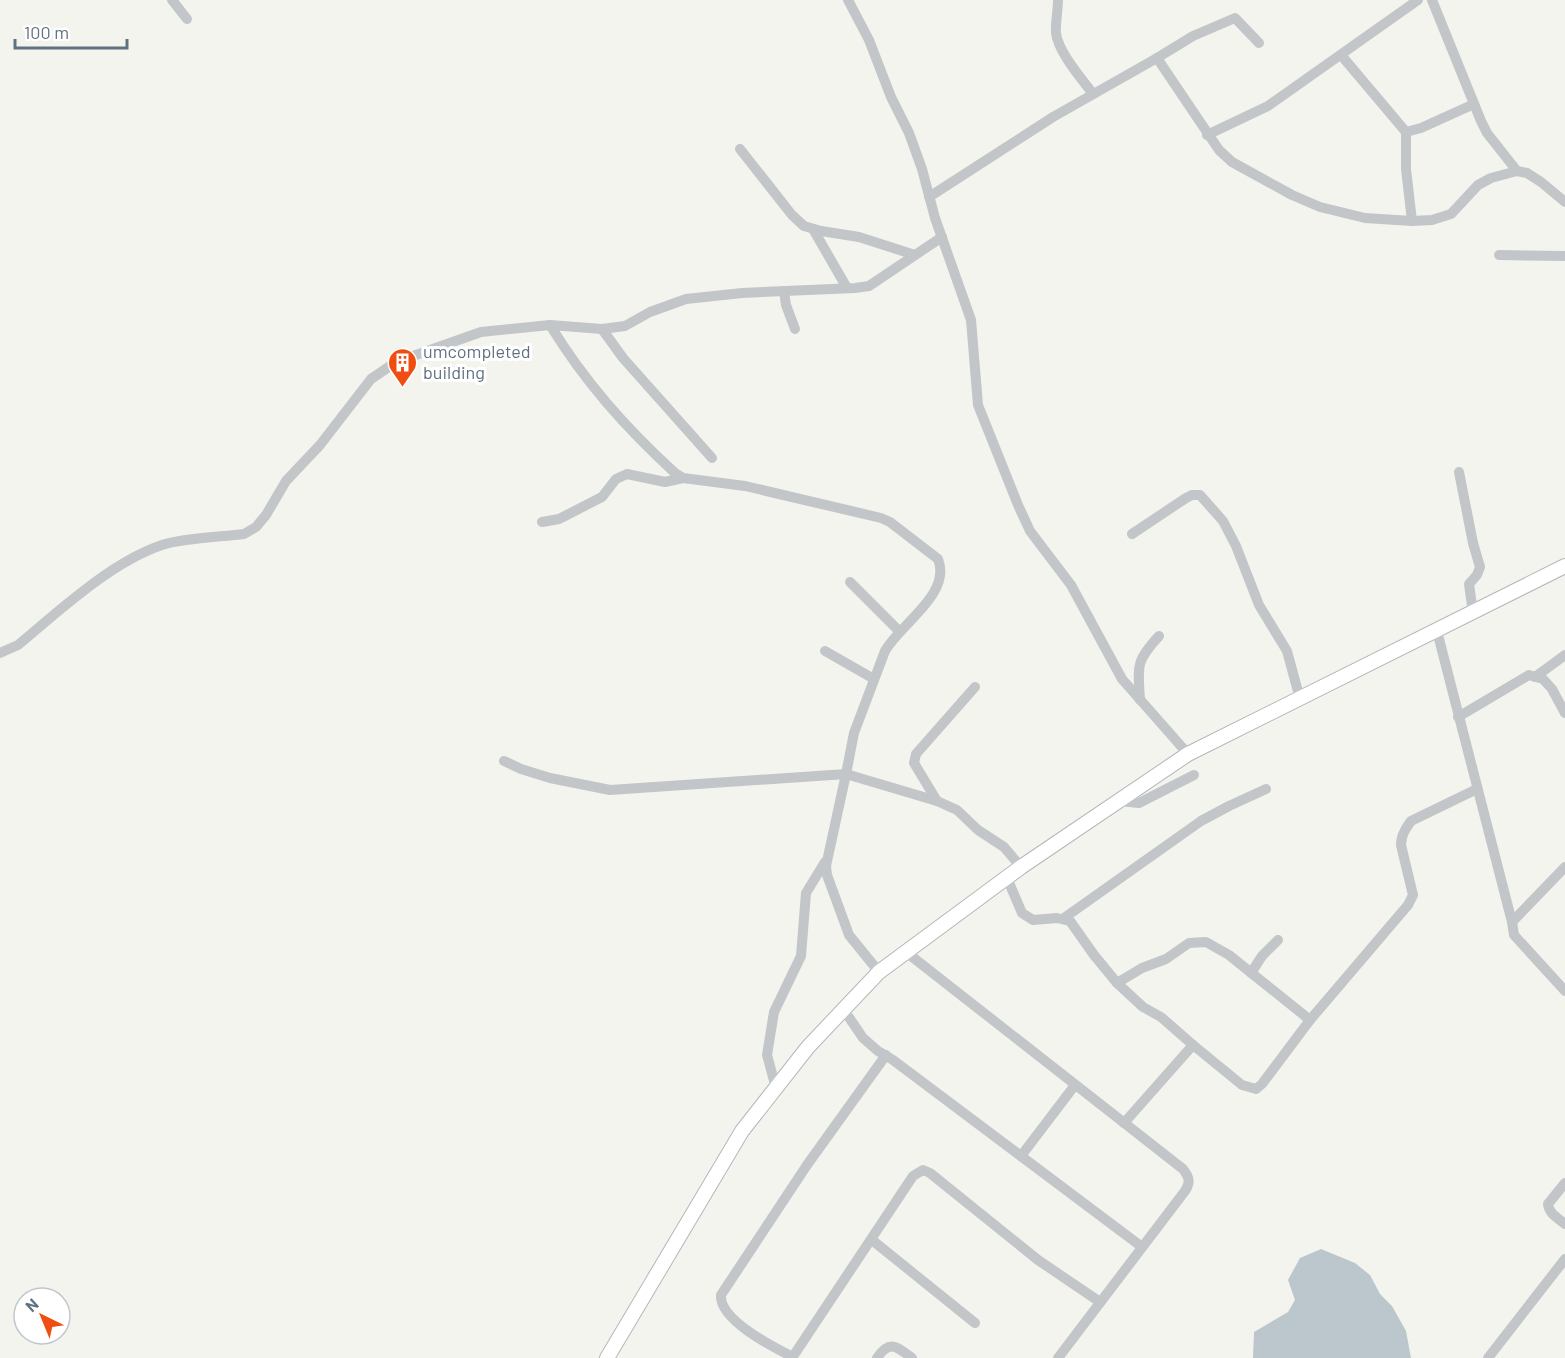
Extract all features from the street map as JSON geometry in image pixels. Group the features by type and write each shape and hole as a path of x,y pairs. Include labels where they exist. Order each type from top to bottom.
{"main road":[{"path":"607,1358 742,1131 808,1047 879,972 1021,867 1188,754 1565,567"}],"street":[{"path":"172,0 187,19"},
{"path":"848,0 869,40 891,97 909,133 971,320 978,405 1018,505 1030,531 1071,585 1122,679 1188,754"},
{"path":"1058,0 1058,22 1055,32 1061,48 1093,94"},
{"path":"1208,135 1268,106 1418,0"},
{"path":"1432,0 1487,133 1517,171"},
{"path":"929,197 1053,117 1193,36 1235,18 1259,43"},
{"path":"1341,55 1406,132 1406,169 1412,221"},
{"path":"1157,58 1208,135 1232,162 1292,195 1320,207 1365,218 1432,220 1451,214 1478,185 1491,178 1517,171 1527,173 1541,182 1565,202"},
{"path":"1406,132 1421,128 1474,104"},
{"path":"740,149 792,215 804,226 859,237 915,255"},
{"path":"813,229 848,288"},
{"path":"0,653 18,645 121,564 141,553 165,544 244,534 256,527 286,481 320,444 371,379 396,362 481,332 550,325 602,328 625,326 650,312 686,299 869,286 942,237"},
{"path":"1499,255 1565,256"},
{"path":"784,291 786,305 795,329"},
{"path":"550,325 599,396 669,468 683,478"},
{"path":"602,328 623,358 712,458"},
{"path":"1459,472 1480,567 1478,575 1469,584 1473,613"},
{"path":"542,522 559,519 602,497 616,479 627,474 665,482 683,478 745,486 881,518 890,522 938,559 942,567 933,594 899,631 885,651 874,680 850,747 827,859 827,875 844,926 879,972"},
{"path":"1132,534 1186,498 1200,495 1223,521 1236,546 1259,605 1287,651 1300,699"},
{"path":"850,582 899,631"},
{"path":"1437,631 1514,935 1565,990"},
{"path":"1140,700 1141,656 1159,636"},
{"path":"825,651 874,680"},
{"path":"1535,677 1565,655"},
{"path":"1458,717 1529,675 1543,679 1552,689 1565,713"},
{"path":"937,801 914,763 914,759 975,687"},
{"path":"504,761 521,770 550,778 610,790 846,774 937,801 963,815 978,830 1004,847 1021,867"},
{"path":"1119,801 1140,803 1194,775"},
{"path":"1007,878 1022,913 1026,917 1033,920 1064,918 1201,821 1266,789"},
{"path":"1064,918 1076,928 1094,955 1118,983 1143,1007 1161,1017 1242,1085 1256,1089 1310,1020 1408,905 1413,896 1401,845 1401,838 1406,827 1411,821 1477,789"},
{"path":"776,1088 767,1055 774,1012 801,956 806,893 827,859"},
{"path":"1512,922 1565,867"},
{"path":"1251,973 1262,956 1278,939"},
{"path":"1118,983 1189,944 1206,942 1229,955 1310,1020"},
{"path":"906,952 1183,1169 1189,1177 1189,1184 1185,1191 1058,1358"},
{"path":"844,1010 863,1038 878,1051 1142,1247"},
{"path":"1124,1123 1193,1045"},
{"path":"886,1055 807,1165 721,1295 721,1302 728,1314 770,1345 793,1357 913,1176 923,1170 930,1173 1038,1260 1100,1302"},
{"path":"1021,1156 1075,1085"},
{"path":"1565,1183 1548,1204 1552,1215 1565,1224"},
{"path":"872,1240 975,1323"},
{"path":"1488,1358 1565,1259"},
{"path":"877,1358 885,1348 891,1345 912,1358"}],"shaded area":[{"path":"1321,1249 1355,1263 1370,1275 1380,1294 1392,1306 1406,1331 1411,1358 1253,1358 1254,1332 1288,1312 1295,1300 1288,1280 1300,1258"}],"place":[{"name":"umcompleted building","path":"402,388"}]}
